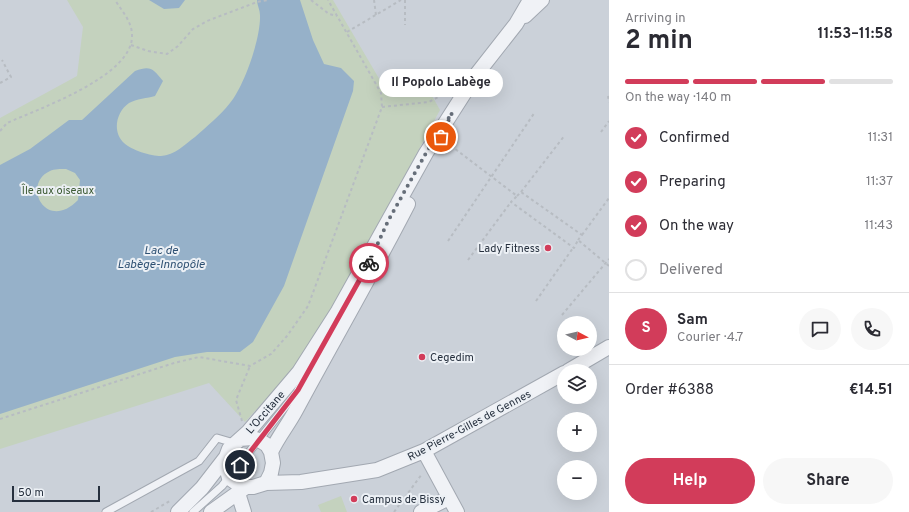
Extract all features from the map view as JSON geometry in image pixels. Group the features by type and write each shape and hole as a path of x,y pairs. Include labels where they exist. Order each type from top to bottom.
{"street":[{"name":"L'Occitane","path":"178,512 202,488 226,457 239,437 299,372 324,335 426,153 476,75 516,24 542,0"},
{"name":"L'Occitane","path":"516,24 528,2"},
{"name":"L'Occitane","path":"266,482 271,473 272,458 279,435 296,411 316,370 375,268 452,113"},
{"path":"580,364 609,347"},
{"name":"Rue Pierre-Gilles de Gennes","path":"266,482 301,482 377,470 427,457 557,377"},
{"name":"L'Occitane","path":"239,437 252,438 267,445 272,458"},
{"path":"226,457 226,467 229,478 239,485 242,490 244,512"},
{"path":"427,457 457,512"},
{"path":"272,458 301,482"},
{"path":"210,512 242,490 266,482"},
{"path":"421,512 449,498"}],"lane":[{"name":"L'Occitane","path":"298,390 322,350 372,258 388,221"},
{"name":"L'Occitane","path":"298,390 316,370"},
{"path":"193,512 209,499 229,478 298,390"},
{"path":"106,512 198,461 217,438 239,437"}],"path":[{"path":"0,131 7,123 92,85 124,58 131,45 131,25 115,0"},
{"path":"131,45 148,51 167,54 178,46 193,29 207,21 257,2 268,0"},
{"path":"311,0 329,14 338,16"},
{"path":"239,437 236,400 250,366 271,354 287,336 308,306 382,107 381,93 328,0"},
{"path":"374,0 376,15"},
{"path":"347,32 401,0"},
{"path":"405,0 406,25"},
{"path":"0,83 11,77 2,60"},
{"path":"382,107 429,102 454,88"},
{"path":"608,96 609,102"},
{"path":"448,241 535,112"},
{"path":"601,132 609,121"},
{"path":"468,260 511,202 521,192 565,135"},
{"path":"441,137 517,196"},
{"path":"521,192 582,235"},
{"path":"536,301 609,198"},
{"path":"511,202 574,248"},
{"path":"578,240 609,266"},
{"path":"562,315 609,259"},
{"path":"0,419 174,363 198,357 250,366"},
{"path":"394,512 427,457"}],"shaded area":[{"path":"0,0 609,0 609,512 0,512"}],"green space":[{"name":"Île aux oiseaux","path":"67,0 333,0 384,87 431,94 440,110 334,308 306,356 245,422 209,383 0,449 0,118 77,76 83,27"},
{"path":"341,496 347,512 321,512 318,505"}],"water":[{"path":"149,0 185,0 179,8 164,9"},
{"name":"Lac de Labège-Innopôle","path":"257,0 300,0 313,40 324,64 341,68 354,81 353,91 284,286 253,342 240,352 207,352 175,357 0,414 0,165 30,149 69,120 82,120 135,71 145,68 154,71 163,81 155,96 129,103 121,112 117,122 120,138 127,146 147,154 157,156 171,154 179,149 195,137 222,112 230,103 241,85 251,61 258,36 260,11","holes":["56,169 66,169 75,173 80,180 78,200 66,209 56,211 47,209 41,203 38,195 38,186 42,177 50,171"]}],"way so far":[{"path":"369,263 388,221 426,153 452,113 441,137"}],"place":[{"name":"Il Popolo Labège","path":"441,137"},
{"name":"Lady Fitness","path":"548,248"},
{"name":"Cegedim","path":"422,357"},
{"name":"Campus de Bissy","path":"354,499"}],"route":[{"path":"240,465 298,390 322,350 369,263"}]}
